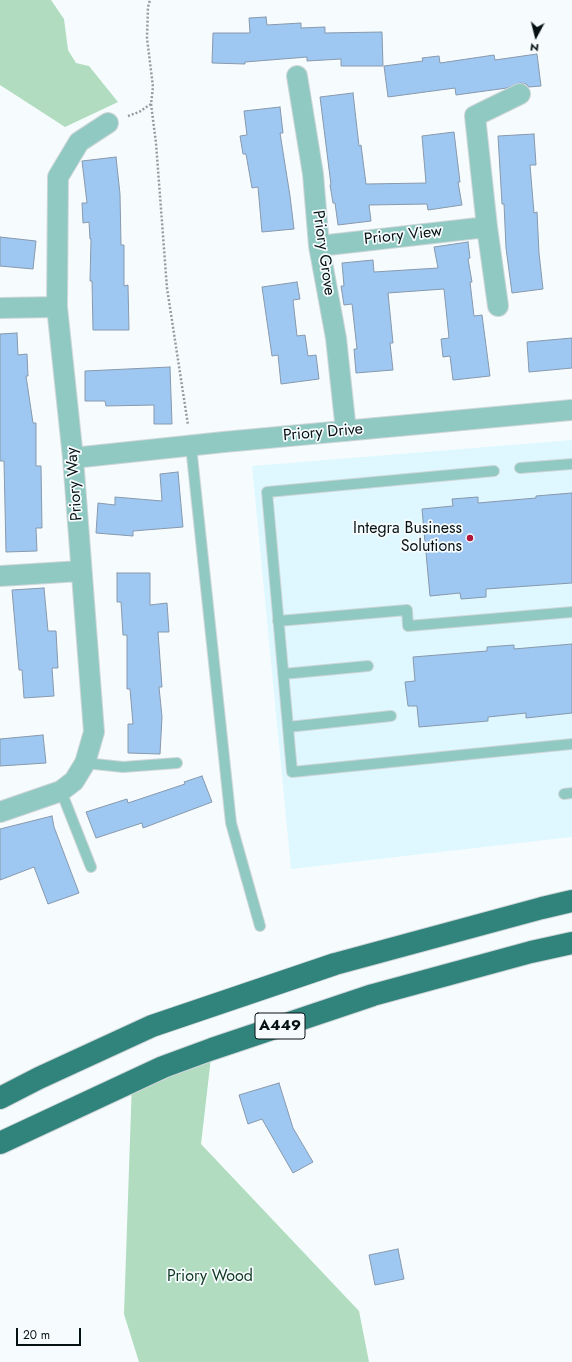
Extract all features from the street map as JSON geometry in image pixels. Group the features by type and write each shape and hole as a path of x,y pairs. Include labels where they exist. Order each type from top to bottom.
{"highway":[{"name":"A449","path":"0,1098 39,1078 152,1026 335,964 572,901"},
{"name":"A449","path":"0,1143 150,1073 212,1049 373,995 531,952 572,943"}],"street":[{"name":"Priory Grove","path":"297,76 313,174 319,246 336,338 346,431"},
{"path":"498,306 487,227 475,116 520,94"},
{"name":"Priory Way","path":"0,812 60,791 74,781 85,763 94,732 73,458 57,308 58,177 79,142 108,123"},
{"name":"Priory View","path":"319,246 487,227"},
{"path":"0,308 57,308"},
{"name":"Priory Drive","path":"73,458 572,410"},
{"path":"0,576 81,571"}],"lane":[{"path":"191,446 231,822 260,926"},
{"path":"520,468 572,464"},
{"path":"494,471 266,492 292,772 572,744"},
{"path":"278,621 407,610 408,626 572,612"},
{"path":"283,674 368,666"},
{"path":"288,727 391,716"},
{"path":"85,763 123,766 177,763"},
{"path":"60,791 91,867"}],"path":[{"path":"150,0 148,7 147,38 153,87 151,104 156,143 167,288 191,446"},
{"path":"108,123 139,112 151,104"}],"shaded area":[{"path":"572,440 572,837 291,869 252,466"}],"green space":[{"path":"0,0 51,0 64,19 68,50 76,63 89,66 118,102 65,127 0,85"},
{"name":"Priory Wood","path":"212,1049 201,1144 359,1311 369,1362 139,1362 124,1314 132,1081"}],"building":[{"path":"266,17 267,25 301,23 301,28 325,27 325,33 382,32 383,66 341,66 341,59 307,61 307,57 245,62 245,64 212,63 213,33 250,33 249,18"},
{"path":"537,54 541,86 529,87 526,84 520,83 507,88 456,95 455,88 388,97 384,66 423,61 422,58 439,56 440,63 494,55 495,60"},
{"path":"353,93 359,146 361,145 366,184 426,183 422,136 454,132 460,182 458,182 462,205 428,210 427,204 369,205 371,221 338,225 335,203 333,203 330,185 320,97"},
{"path":"280,107 283,133 280,133 294,229 262,232 258,187 252,188 246,154 243,154 240,136 247,135 244,111"},
{"path":"534,134 536,165 530,165 534,213 537,212 543,289 512,293 506,248 504,204 502,204 498,136"},
{"path":"116,157 120,194 121,245 124,245 124,286 128,285 129,330 93,330 92,281 90,281 91,239 89,222 83,223 82,203 87,203 82,161"},
{"path":"0,237 36,241 33,269 0,266"},
{"path":"468,242 470,258 468,259 472,282 470,282 474,316 482,315 490,376 453,380 450,356 443,357 441,339 449,338 444,289 388,293 393,343 390,343 393,370 356,373 354,349 357,349 352,304 344,305 341,286 344,286 342,263 373,260 374,272 438,268 434,247"},
{"path":"297,282 300,299 293,300 297,336 305,335 308,356 316,355 319,379 281,384 278,355 272,356 262,287"},
{"path":"17,333 18,355 27,354 28,376 26,376 33,423 36,423 36,466 41,466 42,528 36,528 37,551 6,552 4,461 0,461 0,334"},
{"path":"572,338 572,368 529,372 527,342"},
{"path":"170,367 172,424 154,424 154,405 106,406 105,401 85,401 85,371"},
{"path":"178,472 183,527 133,531 133,536 96,533 98,503 115,505 115,497 162,501 160,474"},
{"path":"572,493 572,583 486,589 486,597 461,599 460,593 430,596 422,509 453,506 452,499 478,497 478,503"},
{"path":"117,573 150,573 150,605 167,603 169,632 158,632 162,687 159,687 162,717 160,754 128,753 128,724 133,724 130,689 127,689 127,635 123,635 121,602 117,602"},
{"path":"44,588 48,631 56,631 58,668 52,668 54,696 24,698 22,670 19,670 12,590"},
{"path":"572,644 572,713 526,718 526,713 488,717 488,721 419,727 417,706 408,706 405,682 415,681 413,657 487,651 487,647 514,645 514,649"},
{"path":"43,735 46,763 0,766 0,739"},
{"path":"202,776 212,802 143,828 142,823 96,838 86,812 127,799 128,803 185,784 184,782"},
{"path":"52,816 54,827 79,893 48,904 34,867 0,880 0,829"},
{"path":"279,1083 293,1128 313,1162 293,1173 262,1119 248,1124 239,1095"},
{"path":"398,1249 404,1279 375,1285 369,1255"}],"place":[{"name":"Integra Business Solutions","path":"470,538"}]}
